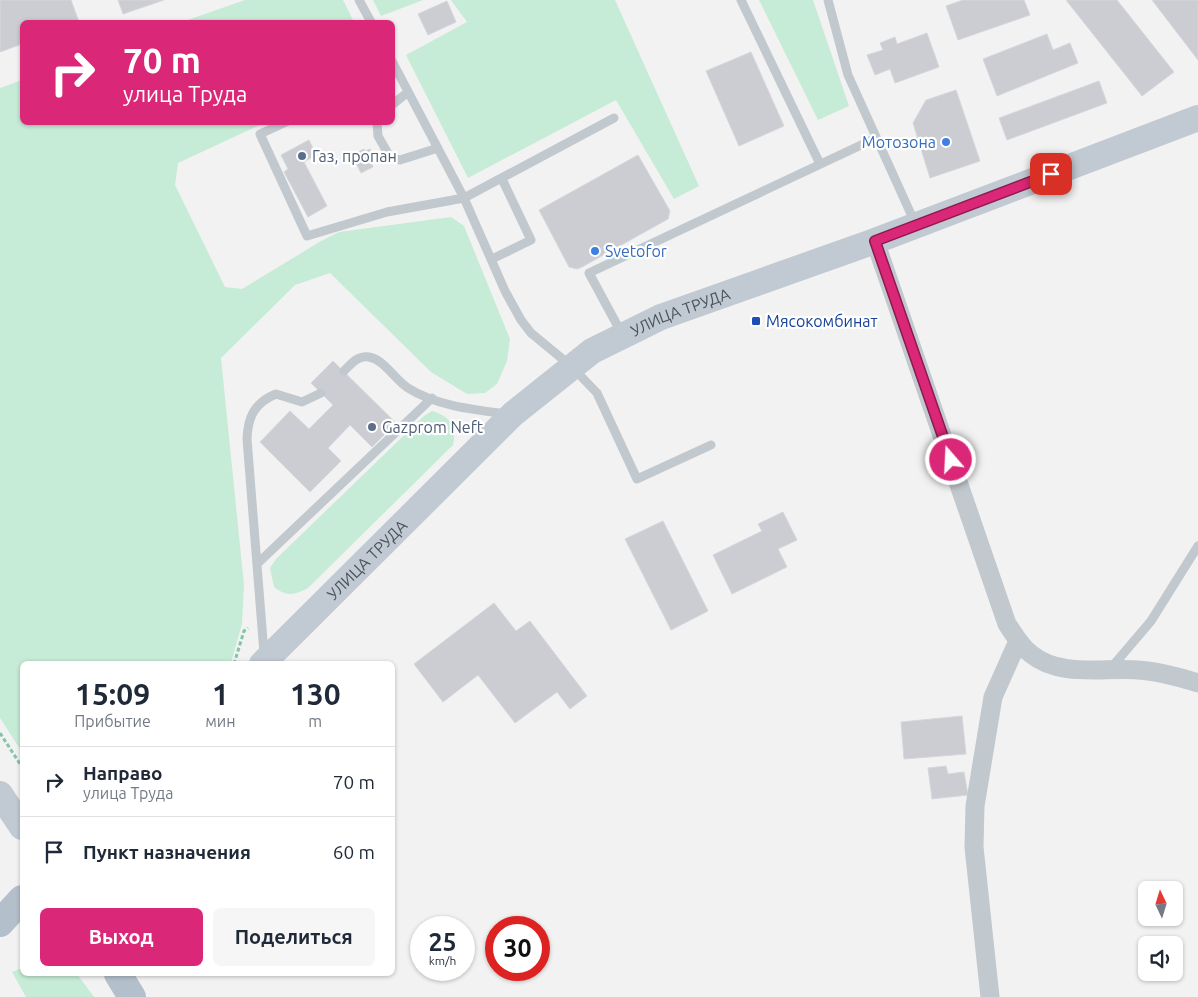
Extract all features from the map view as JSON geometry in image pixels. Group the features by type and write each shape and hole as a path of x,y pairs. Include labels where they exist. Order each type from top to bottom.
{"main road":[{"path":"0,923 20,902"},
{"path":"119,976 132,997"}],"street":[{"name":"УЛИЦА ТРУДА","path":"265,661 513,414 592,351 661,317 875,241 1198,118"},
{"path":"875,241 1008,624 1018,641 1031,655 1050,664 1091,671 1110,668 1167,674 1198,683"},
{"path":"990,997 974,846 975,806 993,697 1018,641"},
{"path":"0,794 20,824"}],"lane":[{"path":"359,0 370,20"},
{"path":"741,0 820,164"},
{"path":"828,0 848,74 916,225"},
{"path":"395,69 464,198 505,291 531,334 571,366 597,393 637,479 711,445"},
{"path":"395,103 408,92"},
{"path":"280,125 260,134 307,236 387,212 464,198 614,118"},
{"path":"377,125 378,136 390,157 400,160 438,148"},
{"path":"623,335 589,272 876,138"},
{"path":"492,259 531,240 502,178"},
{"path":"344,371 356,359 367,356 377,359 408,388 432,398 470,409 513,414"},
{"path":"264,661 258,563 247,439 248,423 253,411 276,394 302,402 321,392"},
{"path":"258,563 432,398"},
{"path":"1110,668 1151,621 1198,546"}],"path":[{"path":"235,661 244,631 262,618"},
{"path":"0,733 20,764"}],"green space":[{"path":"245,0 343,0 353,20 188,20"},
{"path":"373,0 423,0 381,16"},
{"path":"451,0 615,0 699,186 674,199 616,100 468,178 406,55 467,22"},
{"path":"759,0 813,0 849,106 818,120"},
{"path":"20,81 20,125 260,125 178,163 175,185 225,287 242,289 339,232 451,217 464,226 510,339 507,361 497,384 485,393 467,394 431,372 330,273 295,285 221,358 244,585 242,624 232,661 20,661 20,749 0,718 0,88"},
{"path":"432,411 448,419 451,423 454,432 453,445 308,588 287,594 274,587 270,568 276,559 424,416"},
{"path":"20,969 20,976 78,976 94,997 26,997 12,972"}],"building":[{"path":"0,0 71,0 78,20 20,20 20,45 0,52"},
{"path":"118,0 164,0 123,14"},
{"path":"963,0 1024,0 1030,15 958,40 946,6"},
{"path":"1066,0 1117,0 1174,72 1142,96"},
{"path":"1152,0 1198,0 1198,60"},
{"path":"447,1 456,22 428,35 418,14"},
{"path":"927,33 939,67 895,83 890,69 875,75 867,55 883,50 880,43 895,37 897,44"},
{"path":"1047,34 1053,50 1070,43 1078,63 997,96 983,59"},
{"path":"751,52 784,126 739,146 706,71"},
{"path":"1099,81 1107,103 1007,140 999,118"},
{"name":"Мотозона","path":"956,90 980,161 930,178 913,123 926,100"},
{"path":"309,140 316,155 304,162 327,206 308,217 284,172 288,169 281,155"},
{"path":"364,149 365,151 370,149 376,162 372,164 373,167 361,173 352,155"},
{"path":"638,155 670,211 668,219 582,267 577,269 569,267 539,210"},
{"name":"Gazprom Neft","path":"333,361 396,423 372,447 350,425 328,448 341,461 310,492 260,442 290,411 309,429 333,405 311,383"},
{"path":"783,512 797,540 778,549 787,567 732,594 713,555 762,531 758,524"},
{"path":"663,521 708,611 671,630 625,539"},
{"path":"494,603 516,631 530,621 587,696 570,709 557,692 515,723 478,675 443,702 414,664"},
{"path":"962,716 966,754 904,759 901,722"},
{"path":"946,766 948,774 964,772 968,795 932,799 928,768"}],"place":[{"name":"Мотозона","path":"946,142"},
{"name":"Газ, пропан","path":"302,156"},
{"name":"Svetofor","path":"595,251"},
{"name":"Мясокомбинат","path":"756,321"},
{"name":"Gazprom Neft","path":"372,427"}],"route":[{"path":"951,460 875,241 1051,174"}]}
